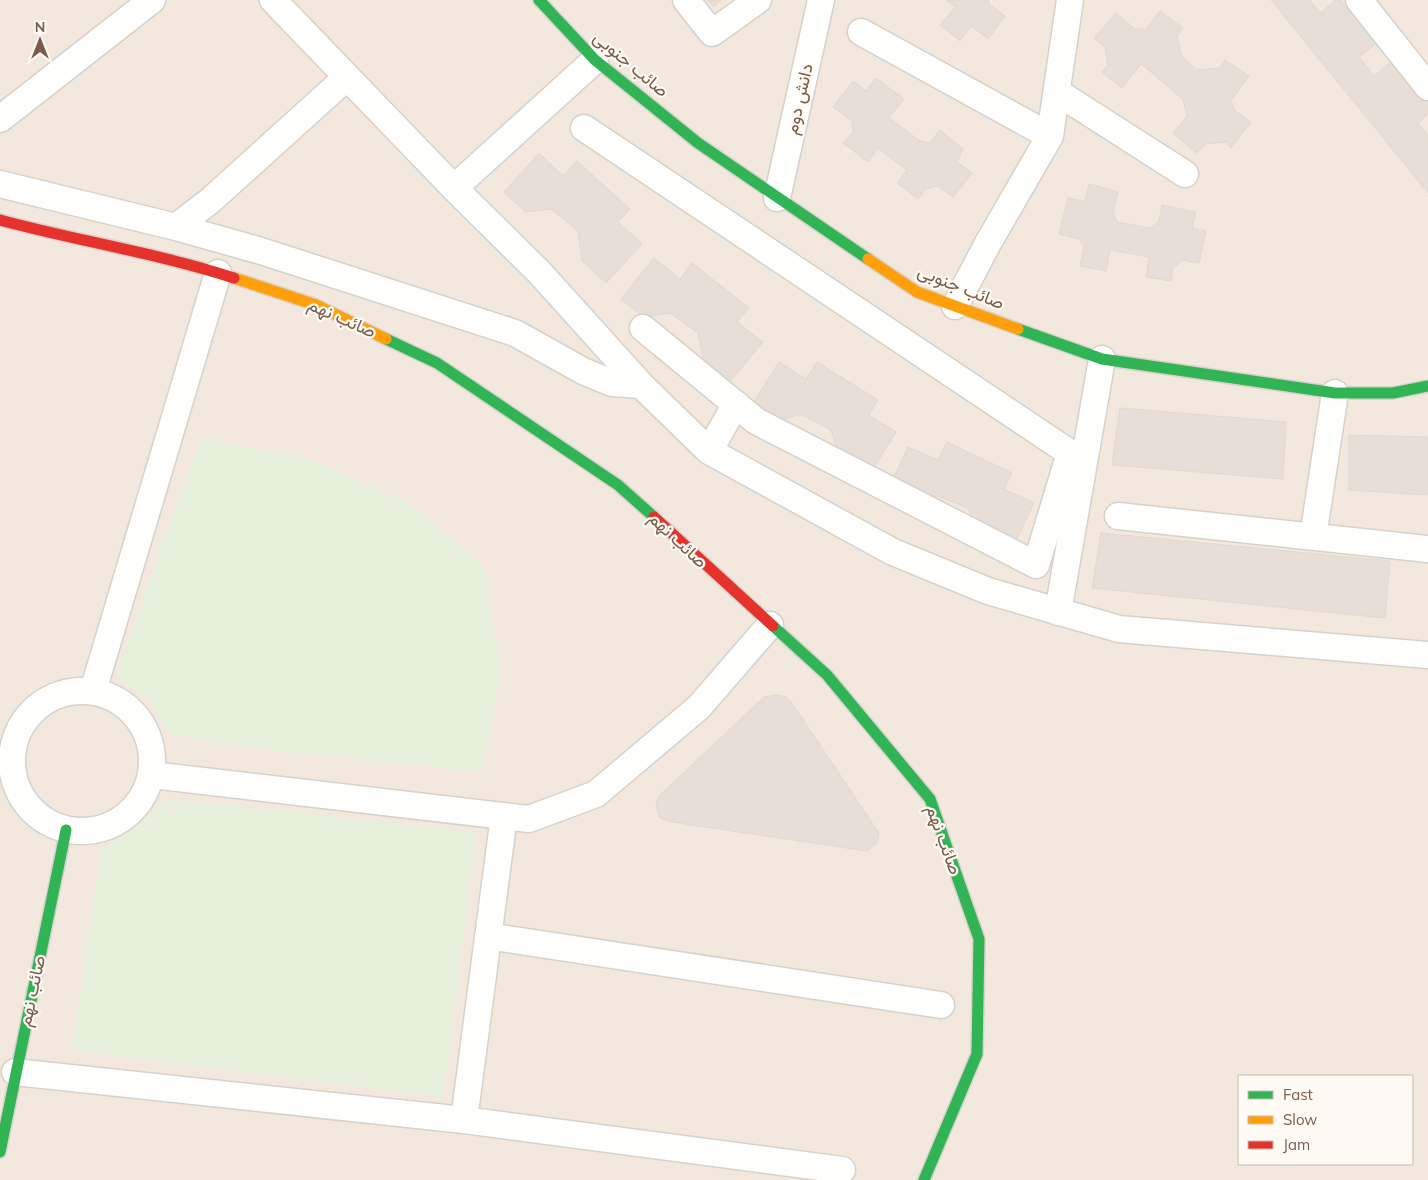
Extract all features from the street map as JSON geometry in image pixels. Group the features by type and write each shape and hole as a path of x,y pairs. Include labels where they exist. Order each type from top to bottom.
{"main road":[{"name":"صائب جنوبی","path":"539,0 595,60 698,142 777,198 917,292 1102,359 1335,394 1393,394 1428,386"},
{"name":"صائب نهم","path":"0,220 52,234 111,245 218,273 316,304 437,363 618,485 827,675 930,799 979,939 977,1054 924,1180"},
{"name":"صائب نهم","path":"0,1152 66,830"}],"street":[{"path":"0,119 152,0"},
{"path":"273,0 454,188 540,273 641,385 708,451 893,552 988,591 1058,612 1119,629 1428,655"},
{"path":"686,0 712,33 758,0"},
{"name":"دانش دوم","path":"777,198 821,0"},
{"path":"955,306 988,243 1050,136 1070,0"},
{"path":"1359,0 1428,87"},
{"path":"861,32 1050,136"},
{"path":"454,188 595,60"},
{"path":"176,227 211,200 347,77"},
{"path":"1056,92 1185,174"},
{"path":"584,128 1070,453 1036,564 756,421 643,328"},
{"path":"0,184 176,227 261,251 506,330 583,371 612,383 641,385"},
{"path":"94,691 218,273"},
{"path":"1058,612 1102,359"},
{"path":"1313,537 1335,394"},
{"path":"708,451 736,404"},
{"path":"1118,516 1428,549"},
{"path":"152,775 529,819 596,794 699,707 770,624"},
{"path":"94,691 116,699 134,713 147,731 153,753 152,775 144,796 130,814 111,826 89,832 66,830 45,822 27,806 15,785 8,736 46,700 69,692 94,691"},
{"path":"464,1120 504,816"},
{"path":"488,936 942,1005"},
{"path":"15,1072 464,1120 842,1170"}],"shaded area":[{"path":"0,0 1428,0 1428,1180 0,1180"}],"green space":[{"path":"200,438 311,460 412,505 483,566 501,671 483,772 258,749 170,734 147,697 116,677"},
{"path":"166,799 476,832 443,1097 71,1050 102,848 140,825"}],"building":[{"path":"707,0 721,0 714,7"},
{"path":"946,0 989,0 989,4 1005,16 988,39 971,26 960,41 940,25 955,7"},
{"path":"1271,0 1310,0 1320,13 1336,0 1341,0 1377,43 1359,57 1374,76 1393,60 1428,103 1428,114 1418,123 1428,135 1428,193"},
{"path":"1160,11 1183,28 1177,36 1182,57 1197,70 1219,68 1225,60 1249,76 1231,101 1235,111 1251,122 1231,148 1227,142 1205,144 1197,153 1173,133 1187,116 1183,99 1141,64 1122,88 1102,72 1108,65 1105,47 1094,38 1116,13 1135,29 1146,29"},
{"path":"876,78 904,99 889,118 920,141 930,143 940,130 963,149 957,162 972,173 953,197 938,186 925,189 918,199 897,183 907,170 878,148 868,162 843,143 853,132 852,121 833,107 853,81 866,91"},
{"path":"539,153 563,176 577,161 630,209 618,222 642,244 606,283 582,261 578,231 551,209 525,212 504,192"},
{"path":"1089,184 1118,192 1113,212 1117,222 1151,228 1159,221 1162,205 1196,212 1192,228 1206,231 1199,263 1183,260 1173,268 1171,281 1146,277 1149,257 1110,250 1106,271 1080,266 1084,247 1079,239 1059,234 1068,198 1085,202"},
{"path":"654,258 680,279 692,263 749,308 737,322 763,342 729,383 704,363 698,333 670,313 644,317 621,299"},
{"path":"779,362 806,379 817,362 878,400 869,415 896,432 868,477 840,460 831,430 801,414 775,422 751,406"},
{"path":"1120,408 1286,422 1283,479 1112,465"},
{"path":"1349,435 1428,437 1428,495 1349,490"},
{"path":"947,442 1012,473 1004,489 1034,503 1011,551 981,536 968,508 937,496 912,506 886,494 908,447 938,460"},
{"path":"1101,533 1390,561 1385,618 1092,588"},
{"path":"777,695 786,697 792,703 879,833 877,843 867,851 672,822 660,818 656,806 658,797 764,697"}],"traffic: fast":[{"path":"539,0 595,60 698,143 868,259"},
{"path":"1018,329 1102,359 1335,393 1393,393 1428,386"},
{"path":"386,339 437,363 618,485 654,517"},
{"path":"773,626 827,675 930,799 979,939 977,1054 924,1180"},
{"path":"0,1152 66,830"}],"traffic: slow":[{"path":"868,259 917,292 1018,329"},
{"path":"234,278 316,305 386,339"}],"traffic: jam":[{"path":"0,220 176,261 234,278"},
{"path":"654,517 773,626"}]}
